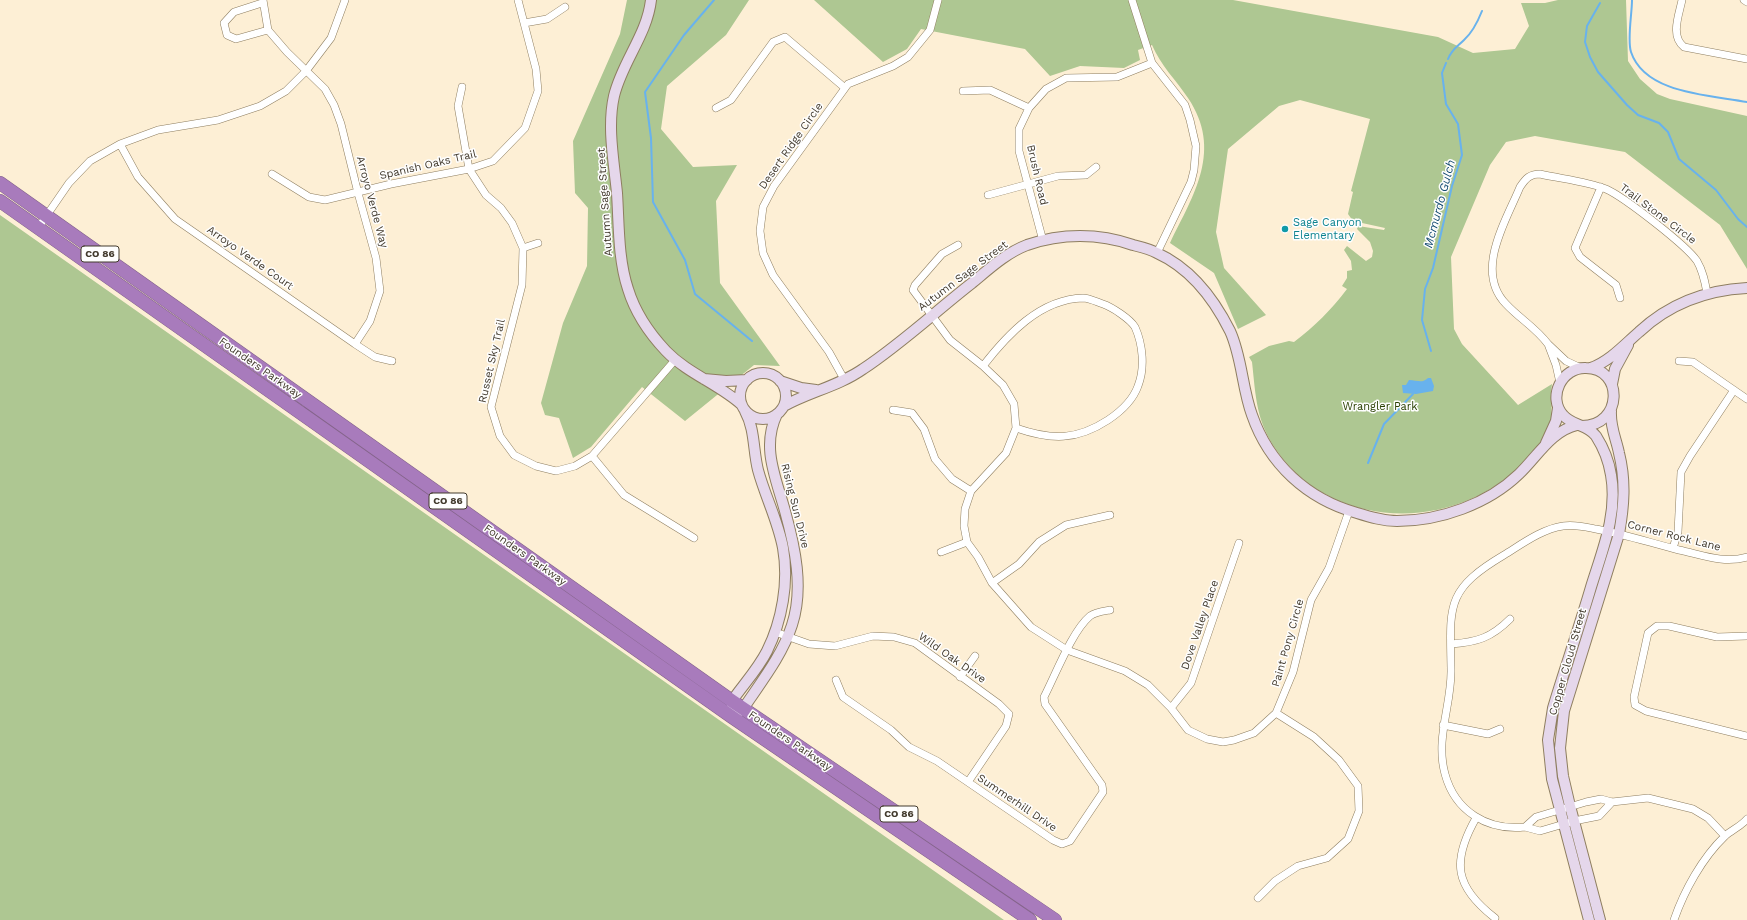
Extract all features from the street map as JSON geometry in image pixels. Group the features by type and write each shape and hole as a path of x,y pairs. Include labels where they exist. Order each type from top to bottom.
{"highway":[{"name":"Founders Parkway","path":"0,183 738,705 1055,920"},
{"name":"Founders Parkway","path":"0,201 732,717 1030,920"}],"street":[{"path":"38,228 69,183 90,161 120,144 158,130 218,120 260,106 286,91 306,71 331,38 345,0"},
{"name":"Spanish Oaks Trail","path":"272,174 309,197 324,200 391,184 469,169 493,161 525,128 538,91 536,69 518,0"},
{"name":"Autumn Sage Street","path":"652,0 645,25 623,71 615,95 612,118 624,278 639,316 652,334 675,360 702,379 731,396 744,408"},
{"name":"Desert Ridge Circle","path":"844,379 829,352 772,275 763,253 760,231 763,207 774,186 848,84 893,66 908,57 930,30 938,0"},
{"path":"1132,0 1152,63 1185,106 1194,132 1196,146 1194,170 1190,182 1157,253"},
{"path":"1682,0 1676,36 1679,43 1684,47 1747,59"},
{"path":"262,2 268,30 236,39 226,34 224,23 234,12 262,2"},
{"path":"524,23 547,19 565,7"},
{"name":"Arroyo Verde Way","path":"268,30 325,90 334,105 341,124 376,258 380,291 370,321 355,344"},
{"path":"716,108 731,100 773,42 785,36 845,88"},
{"name":"Brush Road","path":"1043,241 1026,184 1018,140 1019,129 1029,108 1046,89 1066,78 1117,77 1152,63"},
{"path":"462,87 458,106 469,169"},
{"path":"963,91 990,90 1029,108"},
{"name":"Arroyo Verde Court","path":"120,144 138,177 175,219 355,344 375,357 392,361"},
{"path":"988,195 1058,176 1086,175 1096,167"},
{"name":"Russet Sky Trail","path":"469,169 486,195 501,208 512,223 523,248 522,285 491,407 500,436 514,455 536,466 556,471 574,466 592,456 675,360"},
{"name":"Trail Stone Circle","path":"1586,368 1566,361 1548,344 1536,329 1505,303 1499,294 1494,280 1492,268 1495,248 1520,187 1525,179 1533,174 1540,174 1601,187 1617,195 1679,242 1692,254 1702,272 1707,293"},
{"path":"1601,187 1575,248 1580,257 1616,285 1620,298"},
{"name":"Autumn Sage Street","path":"780,410 818,390 861,371 1010,253 1043,241 1086,236 1100,236 1122,241 1157,253 1191,277 1214,304 1230,332 1251,414 1270,452 1296,482 1320,499 1348,511 1374,518 1396,521 1424,518 1453,512 1478,503 1502,489 1519,475 1545,445 1564,430 1580,425"},
{"path":"523,248 538,243"},
{"name":"Paint Pony Circle","path":"958,245 942,254 915,285 913,290 950,340 1004,385 1014,404 1016,428 1006,453 971,491 965,509 964,526 967,542 978,557 992,583 1031,627 1067,650 1125,671 1148,686 1171,708 1188,730 1207,739 1223,742 1234,740 1254,732 1276,713 1293,672 1311,600 1329,568 1348,511"},
{"path":"1631,340 1616,369 1612,384 1614,395 1611,411 1599,423 1580,425 1566,418 1558,408 1556,395 1560,383 1568,373 1606,361 1631,340 1666,311 1707,293 1727,289 1747,288"},
{"path":"983,366 1003,340 1032,316 1059,303 1084,298 1113,308 1134,326 1144,358 1138,387 1122,411 1093,430 1065,437 1041,436 1016,428"},
{"name":"Trail Stone Circle","path":"1548,344 1556,365 1560,383"},
{"path":"1679,361 1693,362 1747,399"},
{"path":"1586,368 1603,374 1612,384"},
{"path":"780,381 786,393 780,410 767,419 761,419 750,415 744,408 740,392 747,380 753,375 768,373 780,381 801,388 818,390"},
{"path":"702,379 726,381 747,380"},
{"path":"1673,548 1678,532 1681,472 1734,390"},
{"name":"Rising Sun Drive","path":"732,717 775,632 781,610 785,580 783,548 758,470 752,429 744,408"},
{"name":"Autumn Sage Street","path":"1545,445 1556,421 1558,408"},
{"name":"Rising Sun Drive","path":"738,705 781,652 792,624 797,583 795,552 772,469 770,448 771,430 780,410"},
{"path":"893,410 912,413 924,429 935,459 952,478 971,491"},
{"name":"Copper Cloud Street","path":"1589,920 1564,824 1565,808 1560,748 1564,711 1619,534 1625,493 1619,453 1611,428 1611,411"},
{"name":"Copper Cloud Street","path":"1580,425 1595,435 1604,452 1611,473 1613,498 1608,531 1551,719 1548,740 1552,779 1565,808 1574,821 1600,920"},
{"path":"592,456 624,495 694,538"},
{"path":"992,583 1018,564 1039,542 1066,525 1110,515"},
{"name":"Corner Rock Lane","path":"1612,802 1599,816 1574,821 1540,831 1525,827 1500,827 1487,824 1476,818 1463,807 1454,796 1447,783 1442,754 1443,725 1451,682 1450,615 1454,603 1465,583 1479,570 1528,541 1555,528 1577,525 1608,531 1724,560 1736,560 1747,557"},
{"path":"941,552 967,542"},
{"name":"Dove Valley Place","path":"1171,708 1191,683 1239,543"},
{"path":"1067,650 1077,632 1091,615 1110,610"},
{"path":"1451,644 1480,640 1491,635 1510,619"},
{"path":"1747,636 1717,637 1669,626 1657,626 1648,632 1634,697 1634,705 1646,711 1747,736"},
{"name":"Wild Oak Drive","path":"775,632 809,644 835,646 873,636 894,637 915,643 999,704 1009,714 1006,726 968,782"},
{"name":"Summerhill Drive","path":"836,680 843,698 891,730 909,747 937,761 1052,840 1062,844 1070,841 1103,792 1102,785 1094,772 1045,704 1044,697 1067,650"},
{"path":"960,677 974,656"},
{"path":"1258,898 1275,881 1298,866 1326,858 1348,839 1359,811 1358,786 1339,760 1314,737 1276,713"},
{"path":"1443,725 1488,734 1500,729"},
{"path":"1525,827 1536,817 1601,799 1612,802 1648,798 1693,809 1708,818 1725,836"},
{"path":"1476,818 1465,838 1460,858 1462,879 1469,894 1479,906 1495,918"},
{"path":"1674,920 1680,902 1703,863 1725,836 1747,819"}],"green space":[{"path":"627,0 749,0 726,35 667,86 661,129 693,167 737,165 716,201 720,283 780,366 754,365 685,421 642,387 591,447 573,458 559,418 545,415 541,403 563,323 587,266 588,208 575,193 573,141 620,34"},
{"name":"Wrangler Park","path":"814,0 1233,0 1438,37 1473,53 1515,49 1529,26 1521,3 1545,3 1558,0 1626,0 1628,61 1640,79 1657,94 1670,99 1747,116 1747,269 1720,225 1625,152 1535,136 1506,142 1490,165 1451,257 1454,329 1462,344 1518,405 1552,384 1552,414 1548,432 1530,455 1503,480 1472,499 1437,510 1402,513 1366,509 1332,498 1302,478 1277,451 1265,430 1258,409 1252,362 1249,357 1269,346 1289,341 1294,342 1316,324 1335,304 1347,289 1342,286 1347,278 1347,271 1352,270 1351,261 1344,250 1347,246 1366,261 1372,257 1373,251 1370,242 1357,229 1358,226 1384,230 1385,228 1353,221 1348,214 1353,192 1351,191 1370,119 1300,100 1279,106 1228,149 1216,232 1224,268 1266,315 1238,329 1214,273 1170,243 1188,207 1201,172 1204,154 1203,136 1198,117 1188,98 1164,66 1152,45 1138,50 1140,60 1124,68 1080,66 1050,76 1025,49 921,29 907,49 883,62"},
{"path":"0,215 1004,920 0,920"}],"water":[{"path":"1431,378 1434,386 1433,391 1416,394 1403,393 1402,385 1406,385 1409,380 1421,381"}],"waterway":[{"path":"714,0 684,35 645,92 651,138 653,202 685,260 695,294 752,341"},
{"path":"1632,0 1630,34 1631,52 1638,66 1650,77 1680,90 1747,102"},
{"path":"1600,3 1587,26 1585,42 1590,57 1598,72 1627,105 1638,115 1659,123 1668,132 1679,159 1716,190 1738,219 1747,227"},
{"name":"Mcmurdo Gulch","path":"1448,59 1453,50 1473,30 1482,11"},
{"name":"Mcmurdo Gulch","path":"1431,351 1422,320 1425,289 1433,268 1452,186 1462,155 1458,124 1446,104 1442,73 1446,63"},
{"name":"Mcmurdo Gulch","path":"1368,463 1384,424 1413,394"}],"place":[{"name":"Sage Canyon Elementary","path":"1285,229"}]}
